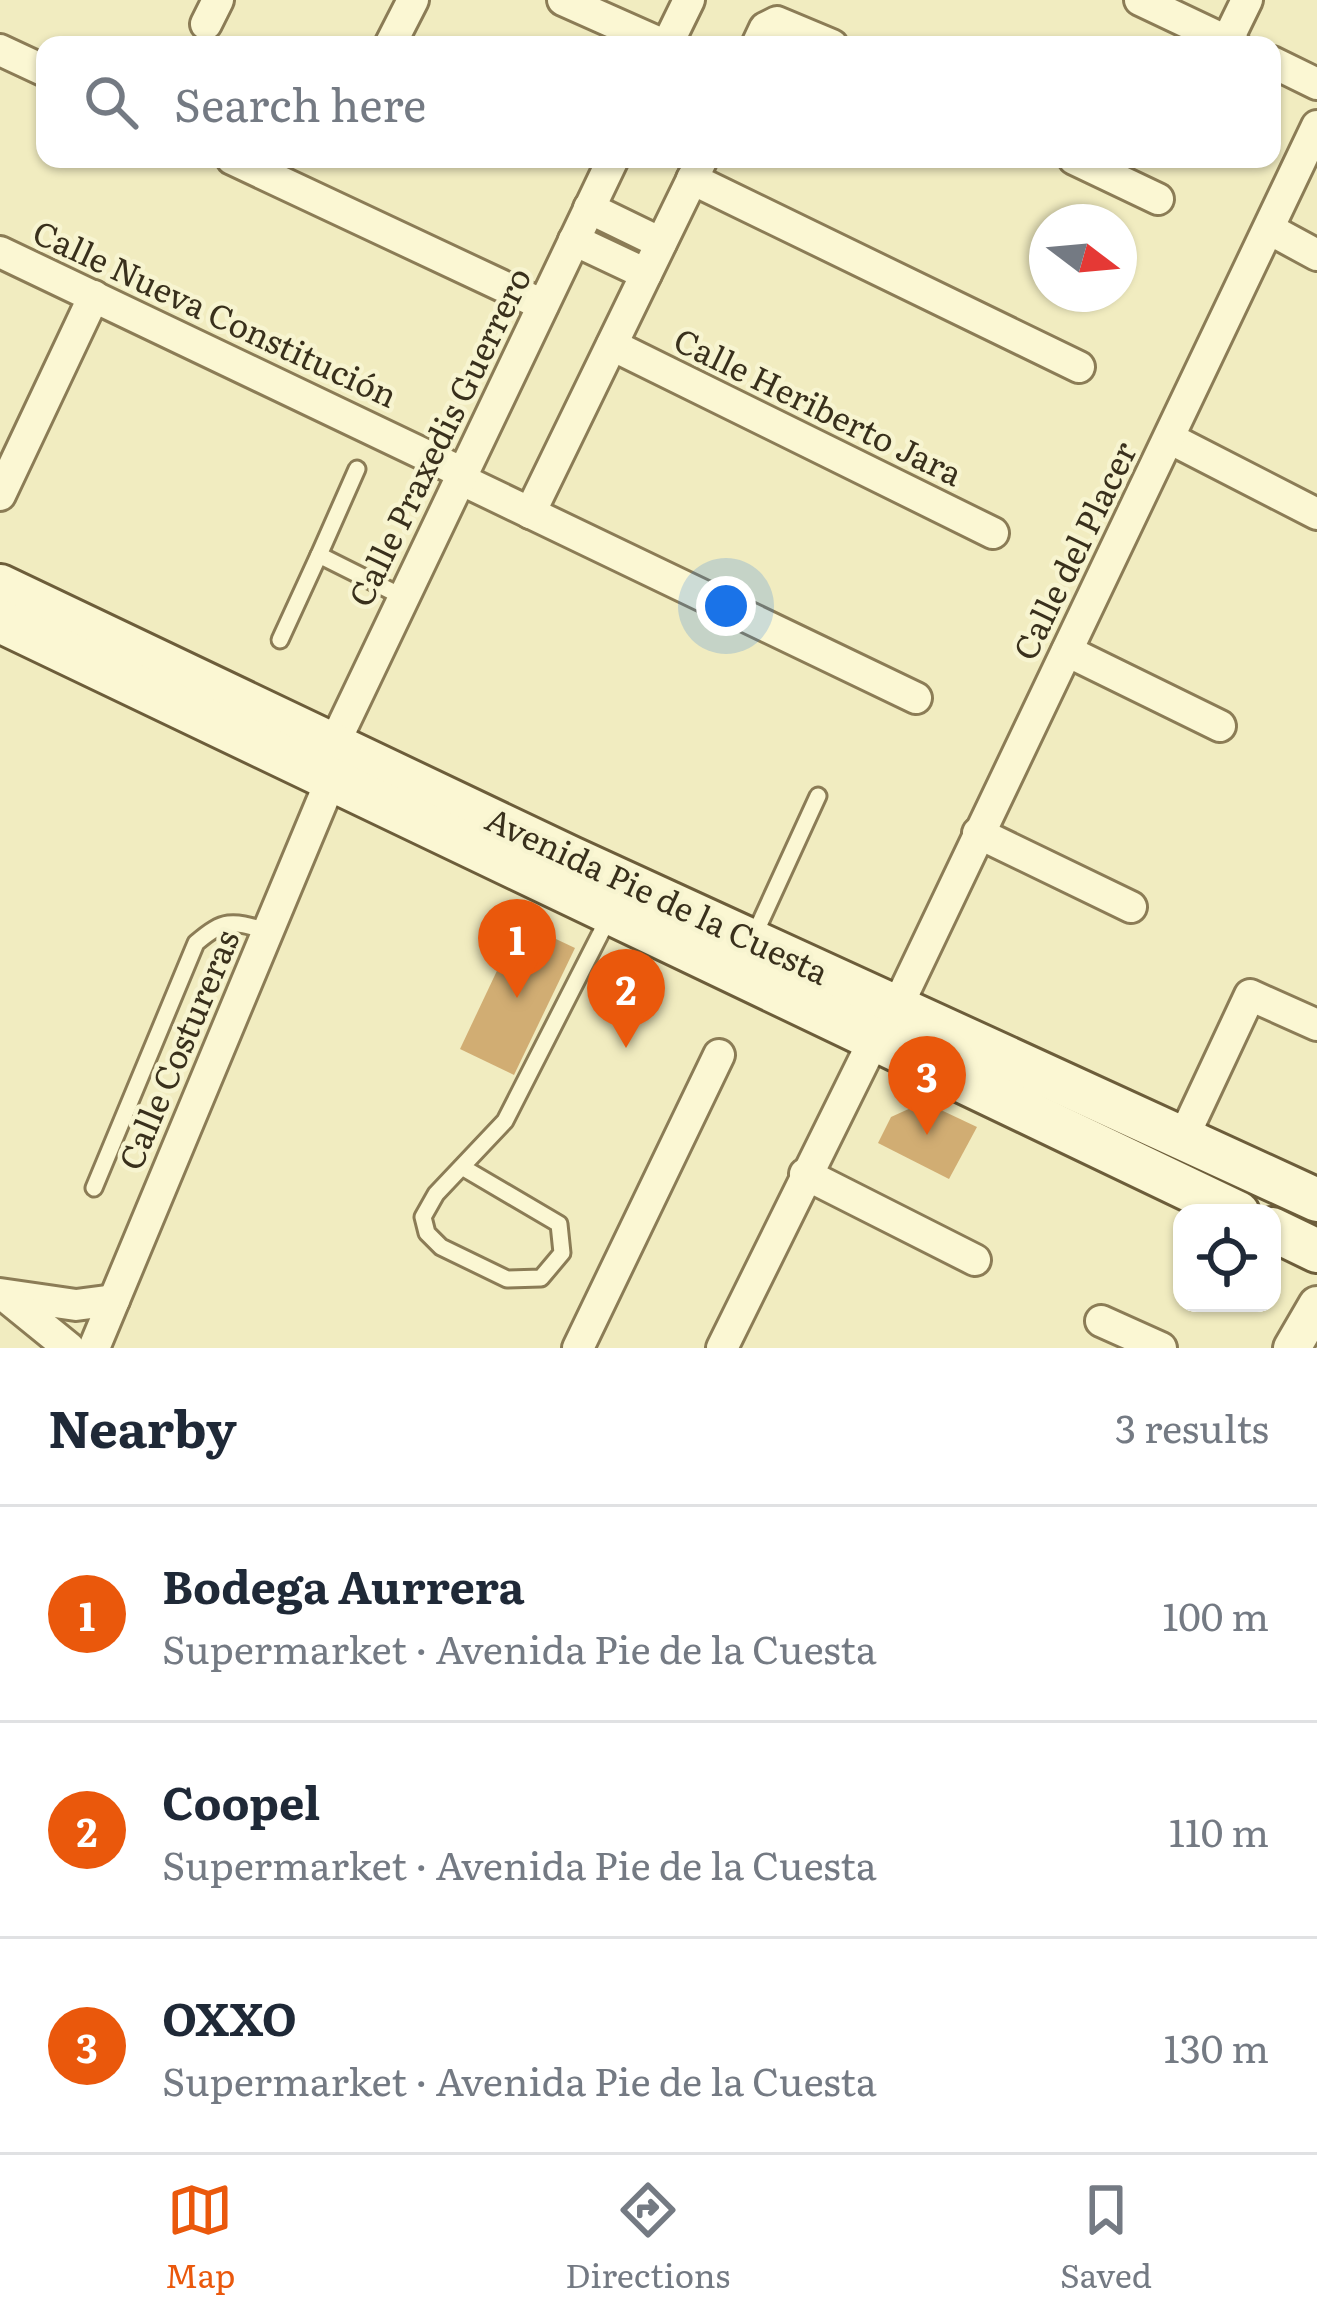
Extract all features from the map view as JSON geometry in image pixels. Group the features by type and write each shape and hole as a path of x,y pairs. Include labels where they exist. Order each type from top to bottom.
{"main road":[{"name":"Avenida Pie de la Cuesta","path":"0,586 611,914 1183,1138 1317,1200"},
{"name":"Avenida Pie de la Cuesta","path":"0,621 70,656 571,858 752,940 885,1023 1221,1204"},
{"path":"1281,1233 1317,1251"}],"street":[{"path":"395,36 413,0"},
{"path":"563,0 645,36"},
{"path":"670,36 689,0"},
{"path":"1140,0 1216,36"},
{"path":"1234,36 1247,0"},
{"path":"0,50 36,67"},
{"path":"1281,66 1317,84"},
{"name":"Calle del Placer","path":"722,1348 1067,651 1317,126"},
{"path":"251,168 543,305"},
{"name":"Calle Praxedis Guerrero","path":"332,763 403,597 609,168"},
{"path":"1092,168 1158,199"},
{"path":"916,698 530,513 697,169 1078,367"},
{"path":"589,208 661,243"},
{"path":"1269,230 1317,255"},
{"path":"574,240 646,274"},
{"name":"Calle Nueva Constitución","path":"0,252 530,513"},
{"path":"0,495 94,296"},
{"name":"Calle Heriberto Jara","path":"612,345 993,533"},
{"path":"1169,438 1317,514"},
{"path":"1067,651 1220,726"},
{"name":"Calle Costureras","path":"94,1348 268,931 332,763"},
{"path":"978,833 1131,907"},
{"path":"1183,1138 1250,995 1317,1025"},
{"path":"578,1348 719,1054"},
{"path":"805,1174 974,1260"},
{"path":"0,1294 58,1304 113,1300"},
{"path":"0,1294 69,1348"},
{"path":"1292,1348 1317,1305"},
{"path":"1101,1321 1162,1348"}],"lane":[{"path":"280,640 357,470"},
{"path":"319,555 403,597"},
{"path":"752,940 818,796"},
{"path":"462,1168 559,1224 562,1253 541,1278 507,1279 441,1247 427,1234 423,1217 436,1193 506,1121 611,914"},
{"path":"94,1188 196,943 215,926 234,922 268,931"}],"building":[{"path":"520,922 575,948 514,1075 460,1049"},
{"path":"924,1102 977,1127 949,1179 878,1143 891,1117"}],"place":[{"name":"Bodega Aurrera","path":"517,998"},
{"name":"Coopel","path":"626,1048"},
{"name":"OXXO","path":"927,1135"}]}
